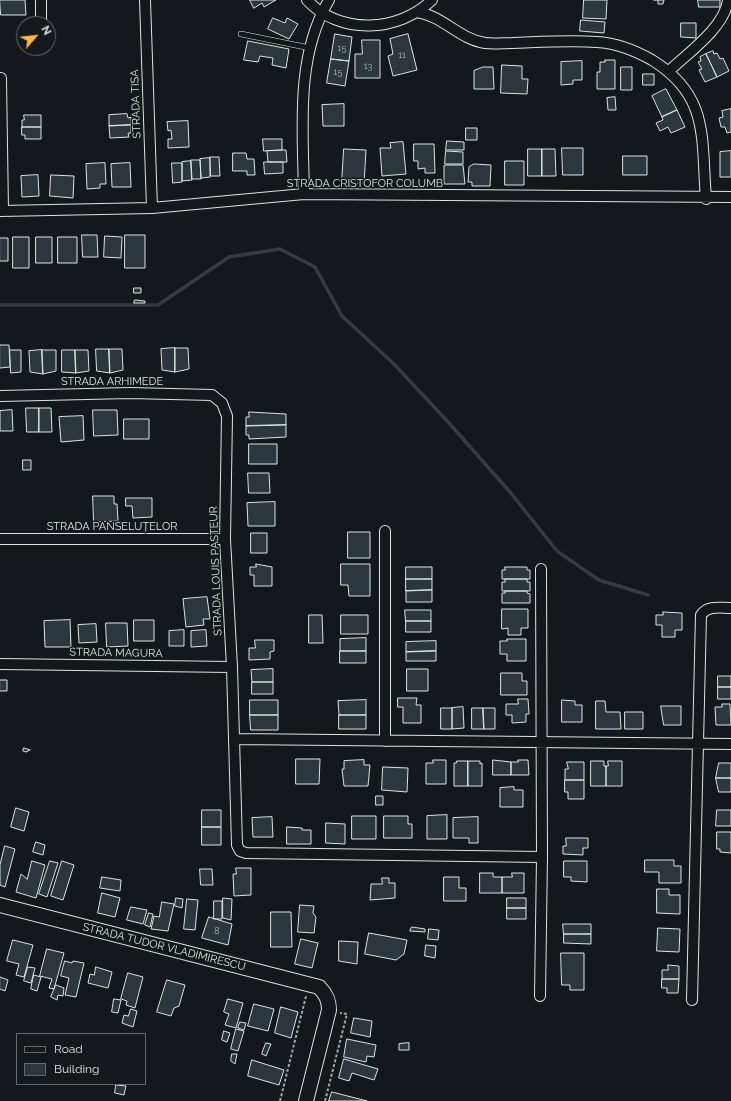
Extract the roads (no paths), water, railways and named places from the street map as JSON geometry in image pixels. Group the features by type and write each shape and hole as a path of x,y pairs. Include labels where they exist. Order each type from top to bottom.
{"street":[{"path":"41,0 41,16"},
{"name":"STRADA TISA","path":"145,0 152,208"},
{"path":"307,0 322,12 337,20 369,26 402,20 432,0"},
{"path":"304,194 303,131 305,87 310,48 322,12 329,0"},
{"path":"669,71 717,25 725,14 728,0"},
{"path":"416,12 428,14 460,33 485,43 599,42 638,52 669,71 687,91 696,111 702,133 706,198"},
{"path":"1,78 2,211"},
{"name":"STRADA CRISTOFOR COLUMB","path":"2,211 152,208 304,194 731,197"},
{"name":"STRADA ARHIMEDE","path":"0,396 130,393 212,395 222,402"},
{"name":"STRADA LOUIS PASTEUR","path":"222,402 227,416 225,539 235,740 237,845 240,851 246,853 542,857"},
{"path":"386,531 386,740"},
{"name":"STRADA PANSELUȚELOR","path":"0,539 225,539"},
{"path":"540,996 542,857 541,569"},
{"path":"692,1000 701,615 705,610 711,608 731,608"},
{"name":"STRADA MAGURA","path":"0,664 232,667"},
{"path":"235,740 386,740 731,744"},
{"name":"STRADA TUDOR VLADIMIRESCU","path":"0,905 310,983 319,987 325,993 329,1002 329,1010 306,1101"}],"lane":[{"path":"241,34 310,48"}],"waterway":[{"path":"0,305 158,305 229,257 280,249 315,267 342,316 394,364 449,423 510,492 557,551 599,580 648,595"}]}
